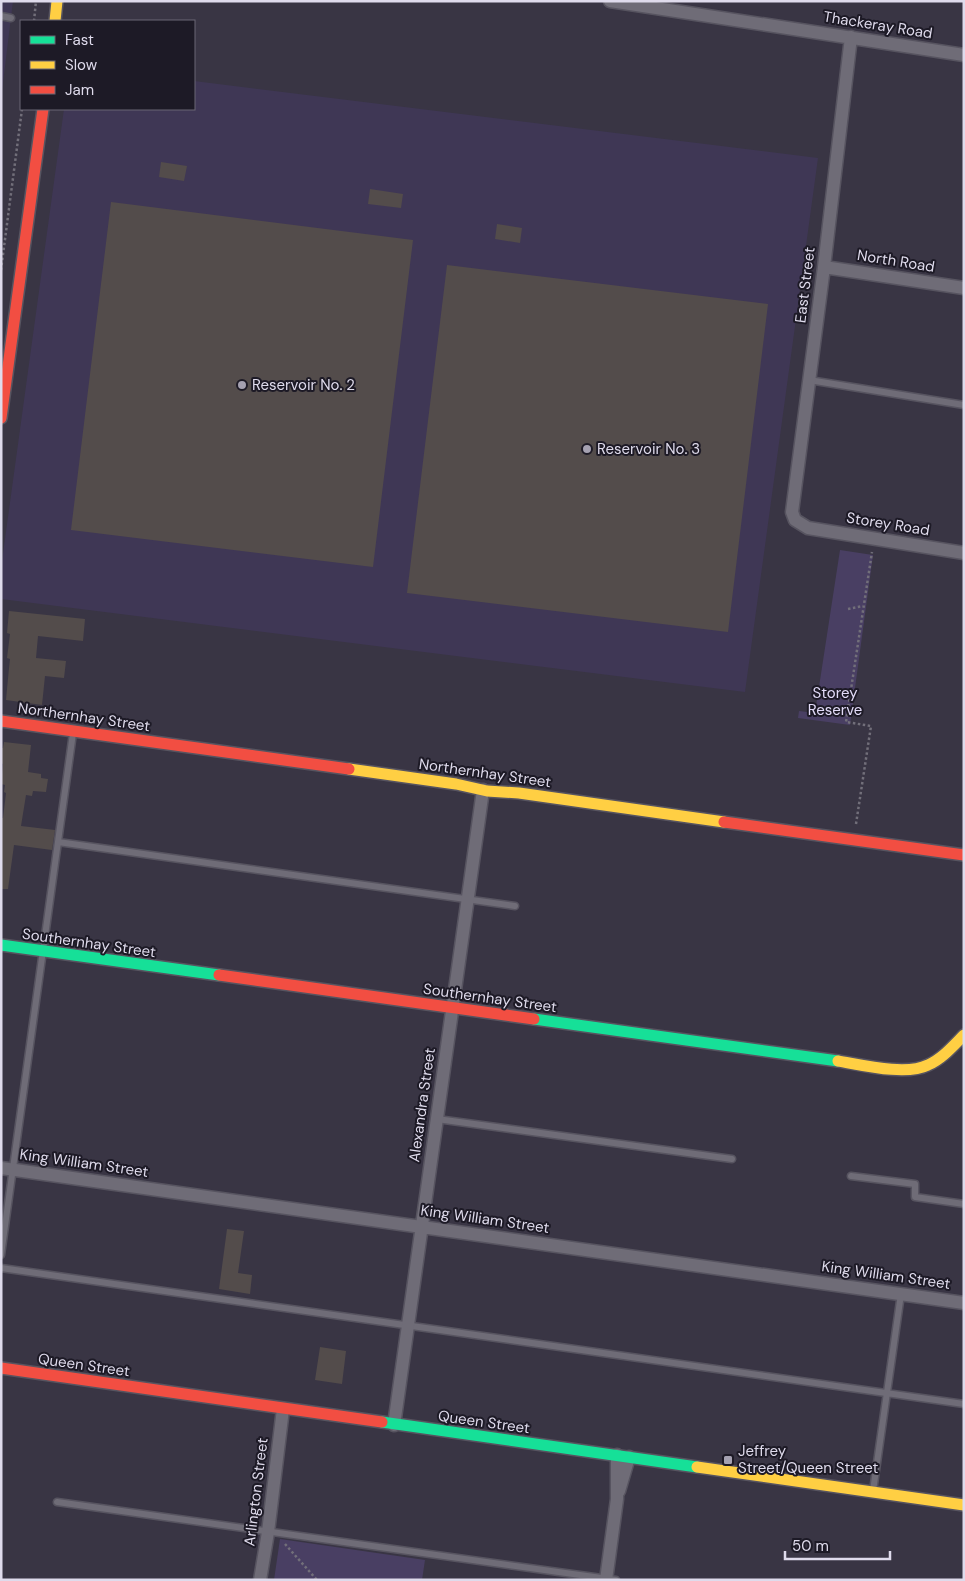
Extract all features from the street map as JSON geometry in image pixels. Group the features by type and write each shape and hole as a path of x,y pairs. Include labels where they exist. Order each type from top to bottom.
{"street":[{"path":"55,20 57,1"},
{"name":"Thackeray Road","path":"610,1 694,7 851,37 964,55"},
{"name":"East Street","path":"808,528 795,520 792,512 824,267 851,37"},
{"path":"1,418 43,110"},
{"name":"North Road","path":"824,267 964,288"},
{"name":"Storey Road","path":"808,528 964,553"},
{"name":"Northernhay Street","path":"1,721 456,784 483,790 519,793 964,855"},
{"name":"Alexandra Street","path":"394,1425 483,790"},
{"name":"Southernhay Street","path":"1,945 676,1040 915,1071 929,1066 964,1035"},
{"name":"King William Street","path":"8,1169 964,1302"},
{"name":"Queen Street","path":"1,1368 964,1505"},
{"name":"Arlington Street","path":"260,1580 268,1532 283,1409"},
{"path":"609,1579 623,1456"}],"lane":[{"path":"1,16 10,18"},
{"path":"809,380 964,405"},
{"path":"1,1254 8,1169 43,951 73,730"},
{"path":"58,842 515,906"},
{"path":"437,1119 732,1159"},
{"path":"851,1176 915,1184 915,1197 964,1204"},
{"path":"1,1268 964,1404"},
{"path":"872,1492 901,1294"},
{"path":"57,1502 609,1579"}],"path":[{"path":"34,20 36,1"},
{"path":"1,270 22,110"},
{"path":"854,840 871,726 846,722 872,552"},
{"path":"848,609 863,606"},
{"path":"280,1539 317,1580"}],"shaded area":[{"path":"1,1 13,1 1,99"},
{"path":"195,81 818,158 745,692 1,599 1,568 64,110 195,110"}],"green space":[{"name":"Storey Reserve","path":"840,550 873,555 850,725 798,718 799,711 815,713"},
{"path":"280,1539 425,1560 422,1580 274,1580"}],"building":[{"path":"161,162 187,166 184,181 159,177"},
{"path":"370,189 403,194 401,208 368,204"},
{"name":"Reservoir No. 2","path":"111,202 413,240 373,567 71,530"},
{"path":"497,224 522,228 520,243 495,239"},
{"name":"Reservoir No. 3","path":"447,265 768,304 728,632 407,593"},
{"path":"9,611 85,619 83,641 38,636 36,658 66,661 64,678 45,676 42,705 6,700 10,659 7,658 10,634 7,633"},
{"path":"4,742 31,745 28,772 41,774 41,778 48,779 46,792 33,791 32,796 26,795 21,826 55,830 52,850 14,845 8,889 1,889 1,818 3,818 6,793 4,792 5,785 1,784 3,764 1,763 1,748 3,748"},
{"path":"227,1229 244,1231 238,1273 252,1275 250,1294 219,1289"},
{"path":"320,1347 346,1351 342,1384 315,1380"}],"traffic: fast":[{"path":"1,945 219,975"},
{"path":"534,1019 838,1061"},
{"path":"382,1422 697,1467"}],"traffic: slow":[{"path":"55,20 57,1"},
{"path":"349,769 456,784 487,791 519,793 724,822"},
{"path":"838,1061 884,1069 908,1070 919,1068 938,1059 964,1035"},
{"path":"697,1467 964,1505"}],"traffic: jam":[{"path":"1,418 43,110"},
{"path":"1,721 349,769"},
{"path":"724,822 964,855"},
{"path":"219,975 534,1019"},
{"path":"1,1368 382,1422"}],"place":[{"name":"Reservoir No. 2","path":"242,385"},
{"name":"Reservoir No. 3","path":"587,449"},
{"name":"Jeffrey Street/Queen Street","path":"728,1460"}]}
